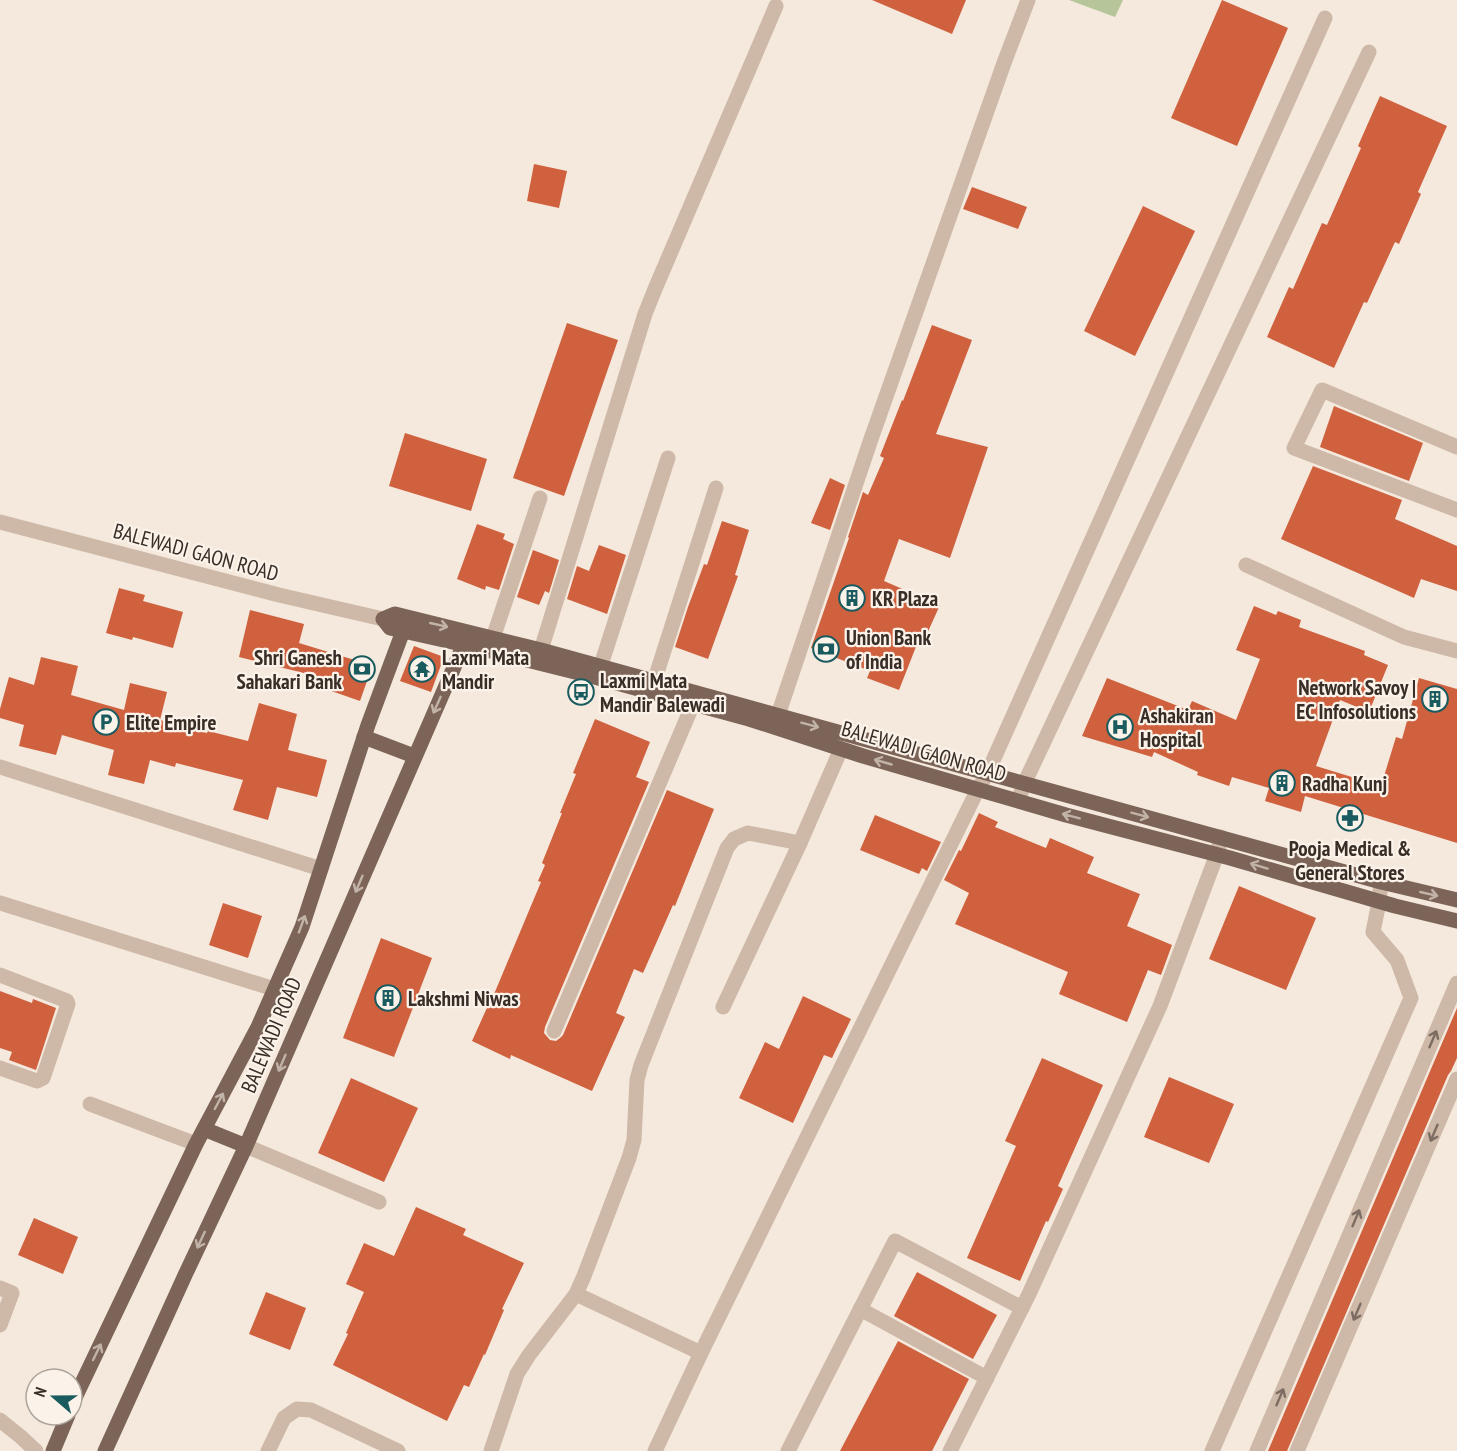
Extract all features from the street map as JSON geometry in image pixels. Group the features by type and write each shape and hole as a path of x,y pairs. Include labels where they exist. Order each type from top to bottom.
{"main road":[{"name":"BALEWADI GAON ROAD","path":"383,618 395,615 404,624 466,638 693,704 987,774 1381,882 1457,900"},
{"name":"BALEWADI ROAD","path":"84,1379 196,1144 258,1027 302,927 364,737 404,624"},
{"name":"BALEWADI GAON ROAD","path":"466,638 493,638 739,704 841,749 1018,801 1217,854 1379,902 1456,919"},
{"name":"BALEWADI ROAD","path":"105,1451 246,1146 466,638"},
{"path":"364,737 414,756"},
{"path":"204,1129 246,1146"},
{"path":"53,1451 63,1427"}],"street":[{"path":"776,722 871,439 1028,0"},
{"path":"541,651 645,314 776,6"},
{"path":"655,1451 701,1353 987,774 1325,18"},
{"path":"1018,801 1369,52"},
{"path":"1457,447 1322,390 1294,448 1457,510"},
{"path":"600,668 668,458"},
{"path":"654,682 716,488"},
{"path":"493,638 540,498"},
{"name":"BALEWADI GAON ROAD","path":"0,522 268,592 383,618"},
{"path":"1246,566 1404,637 1457,651"},
{"path":"554,1031 693,704"},
{"path":"723,1007 800,843 841,749"},
{"path":"0,767 321,868"},
{"path":"491,1451 517,1374 576,1294 629,1158 634,1140 637,1080 641,1065 727,848 734,839 748,833 800,843"},
{"path":"950,1451 1022,1308 1160,1006 1217,854 1221,837"},
{"path":"1212,1451 1411,998 1397,960 1372,933 1381,882"},
{"path":"0,903 274,989"},
{"path":"0,975 68,1003 43,1078 37,1081 0,1068"},
{"path":"1257,1451 1457,983"},
{"path":"1297,1451 1457,1079"},
{"path":"90,1104 196,1144"},
{"path":"246,1146 379,1202"},
{"path":"788,1451 895,1241 1022,1308"},
{"path":"0,1288 12,1293 0,1325"},
{"path":"576,1294 701,1353"},
{"path":"860,1309 987,1378"},
{"path":"268,1451 284,1418 297,1409 312,1410 398,1451"},
{"path":"0,1420 36,1451"}],"green space":[{"path":"1069,0 1123,0 1115,17"}],"building":[{"path":"872,0 966,0 952,34"},
{"path":"1222,0 1288,28 1237,146 1171,118"},
{"path":"1380,96 1447,126 1418,192 1421,194 1399,244 1395,242 1334,368 1267,337 1289,287 1293,289 1322,223 1327,225 1361,148 1358,146"},
{"path":"534,164 567,171 559,208 527,201"},
{"path":"972,187 1027,207 1018,229 963,209"},
{"path":"1143,206 1195,231 1135,356 1084,331"},
{"path":"567,323 618,340 564,496 513,478"},
{"path":"932,325 972,340 936,434 988,447 950,558 899,539 884,581 940,605 926,636 921,634 899,690 867,678 870,671 811,648 863,492 868,495 884,458 880,456"},
{"path":"1334,406 1423,443 1409,481 1320,447"},
{"path":"405,433 487,459 471,511 389,486"},
{"path":"1313,466 1402,500 1395,519 1457,546 1457,591 1421,579 1414,598 1281,539"},
{"path":"830,478 845,485 830,530 811,523"},
{"path":"722,521 749,530 735,575 738,576 708,659 675,647 704,564 707,565"},
{"path":"477,524 505,534 503,539 514,544 499,590 486,586 485,590 457,579"},
{"path":"599,545 626,555 607,614 567,599 577,566 589,571"},
{"path":"533,550 559,560 549,593 545,591 539,605 517,597"},
{"path":"119,588 145,595 143,601 183,612 173,648 133,637 132,640 106,633"},
{"path":"1254,606 1276,615 1278,611 1301,620 1299,627 1365,651 1364,655 1388,665 1369,712 1340,700 1316,766 1381,786 1396,737 1402,739 1419,678 1457,689 1457,843 1305,796 1301,812 1265,801 1269,788 1232,777 1229,786 1197,775 1198,772 1154,752 1152,757 1082,736 1107,678 1188,710 1192,701 1236,720 1260,659 1236,650"},
{"path":"250,610 304,624 299,643 372,667 360,701 317,686 320,677 239,657"},
{"name":"Laxmi Mata Mandir","path":"414,646 444,657 431,692 400,681"},
{"path":"41,657 78,666 71,695 124,710 130,683 167,692 160,720 207,733 208,731 248,741 259,703 297,714 288,750 327,760 317,797 277,787 268,820 233,810 243,780 176,763 175,767 150,760 144,784 108,775 114,750 62,735 56,755 19,746 24,725 0,718 0,709 9,677 34,685"},
{"path":"595,719 650,742 636,777 649,782 545,1027 544,1033 550,1040 556,1041 563,1035 667,790 714,809 675,906 673,905 643,973 634,969 616,1013 625,1017 592,1091 511,1055 510,1059 472,1041 541,882 538,881 545,865 542,863 576,774 573,773"},
{"path":"979,813 998,822 995,827 1046,848 1050,838 1094,857 1087,873 1140,894 1127,926 1172,945 1161,975 1148,970 1127,1022 1059,994 1068,972 955,924 969,893 944,880"},
{"path":"875,815 941,842 927,871 922,868 919,874 860,850"},
{"path":"1239,886 1316,918 1286,990 1209,959"},
{"path":"223,903 262,916 248,958 209,945"},
{"name":"Lakshmi Niwas","path":"381,938 432,958 394,1057 343,1038"},
{"path":"0,991 32,1003 33,999 56,1008 36,1070 9,1060 12,1052 0,1048"},
{"path":"803,996 851,1019 832,1058 824,1055 793,1123 739,1098 765,1042 779,1049"},
{"path":"1457,1008 1457,1058 1287,1451 1268,1451"},
{"path":"1042,1058 1103,1085 1058,1186 1063,1189 1048,1222 1046,1221 1020,1281 967,1258 1016,1146 1005,1141"},
{"path":"1169,1077 1234,1104 1209,1163 1144,1137"},
{"path":"351,1078 418,1108 384,1182 318,1153"},
{"path":"416,1207 466,1229 463,1235 524,1263 502,1309 504,1310 485,1355 469,1387 464,1385 447,1421 333,1365 364,1292 346,1284 364,1243 394,1256"},
{"path":"34,1218 78,1237 63,1274 18,1255"},
{"path":"917,1272 997,1315 973,1359 894,1316"},
{"path":"266,1292 306,1308 290,1350 249,1334"},
{"path":"898,1341 969,1379 932,1451 840,1451"}],"place":[{"name":"KR Plaza","path":"852,598"},
{"name":"Union Bank of India","path":"826,649"},
{"name":"Shri Ganesh Sahakari Bank","path":"362,669"},
{"name":"Laxmi Mata Mandir","path":"422,669"},
{"name":"Laxmi Mata Mandir Balewadi","path":"581,692"},
{"name":"Network Savoy | EC Infosolutions","path":"1435,699"},
{"name":"Elite Empire","path":"106,722"},
{"name":"Ashakiran Hospital","path":"1120,727"},
{"name":"Radha Kunj","path":"1282,783"},
{"name":"Pooja Medical & General Stores","path":"1350,818"},
{"name":"Lakshmi Niwas","path":"388,998"}]}
